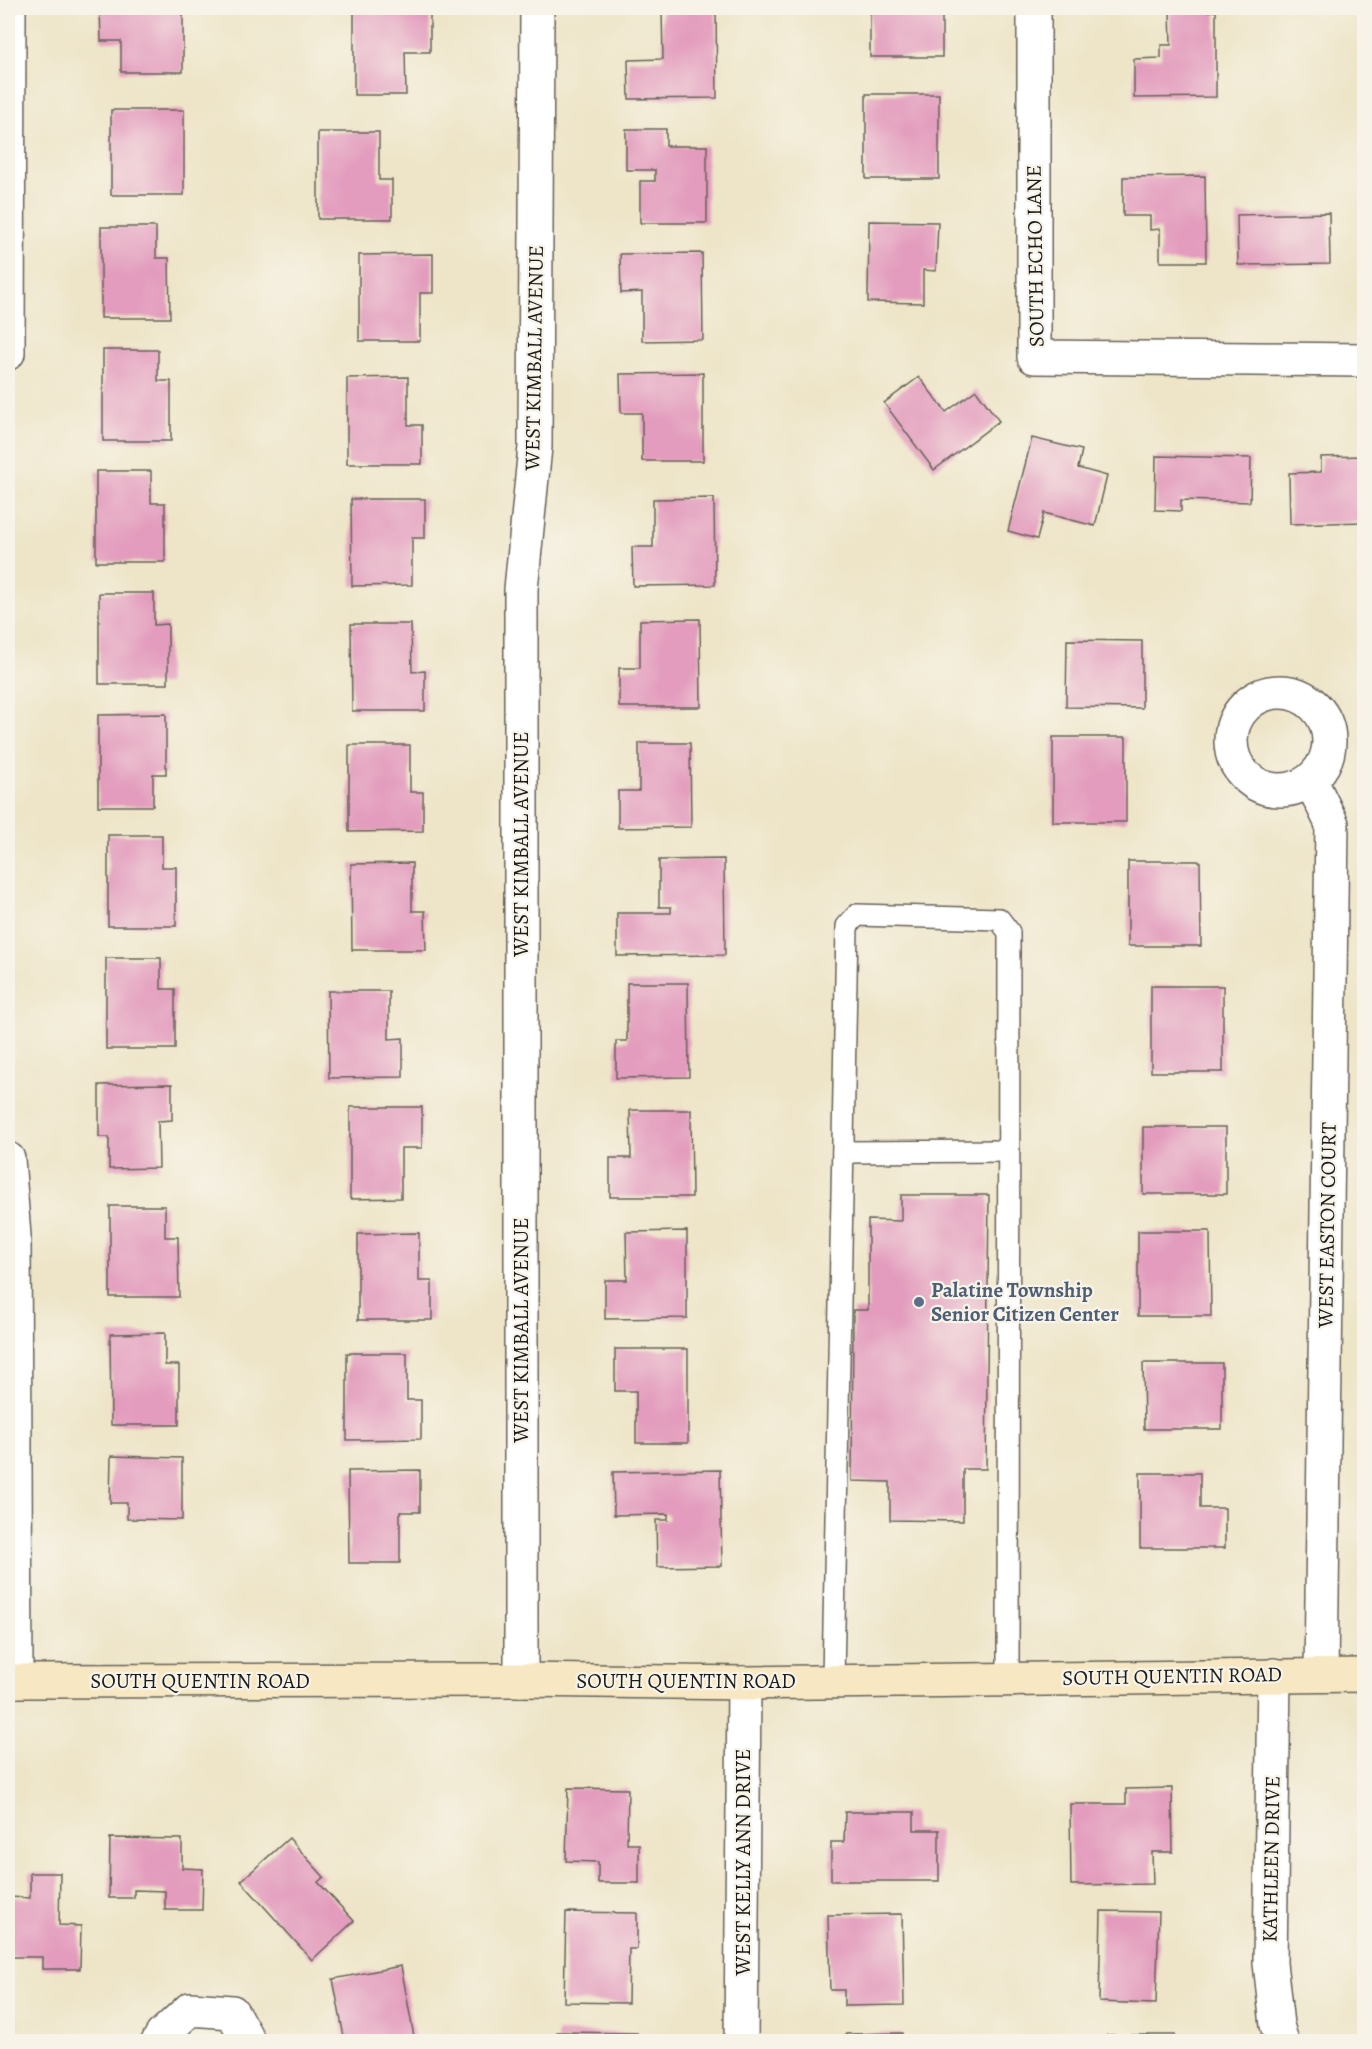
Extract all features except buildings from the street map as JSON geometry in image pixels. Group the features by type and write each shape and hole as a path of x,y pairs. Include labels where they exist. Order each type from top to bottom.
{"main road":[{"name":"SOUTH QUENTIN ROAD","path":"12,1681 521,1680 744,1683 1365,1675"}],"street":[{"path":"8,353 9,8"},
{"name":"WEST KIMBALL AVENUE","path":"521,1680 521,589 535,447 537,8"},
{"name":"SOUTH ECHO LANE","path":"1034,8 1034,357 1365,360"},
{"name":"WEST EASTON COURT","path":"1311,780 1332,824 1321,1675"},
{"path":"8,1159 14,1236 12,1681"},
{"name":"KATHLEEN DRIVE","path":"1274,1675 1270,1964 1277,2025 1282,2042"},
{"name":"WEST KELLY ANN DRIVE","path":"741,2042 744,1683"},
{"path":"158,2042 190,2009 232,2012 249,2042"}],"lane":[{"path":"832,1681 847,926 857,915 999,919 1009,932 1008,1678"},
{"path":"843,1152 1009,1151"}],"place":[{"name":"Palatine Township Senior Citizen Center","path":"919,1302"}]}
